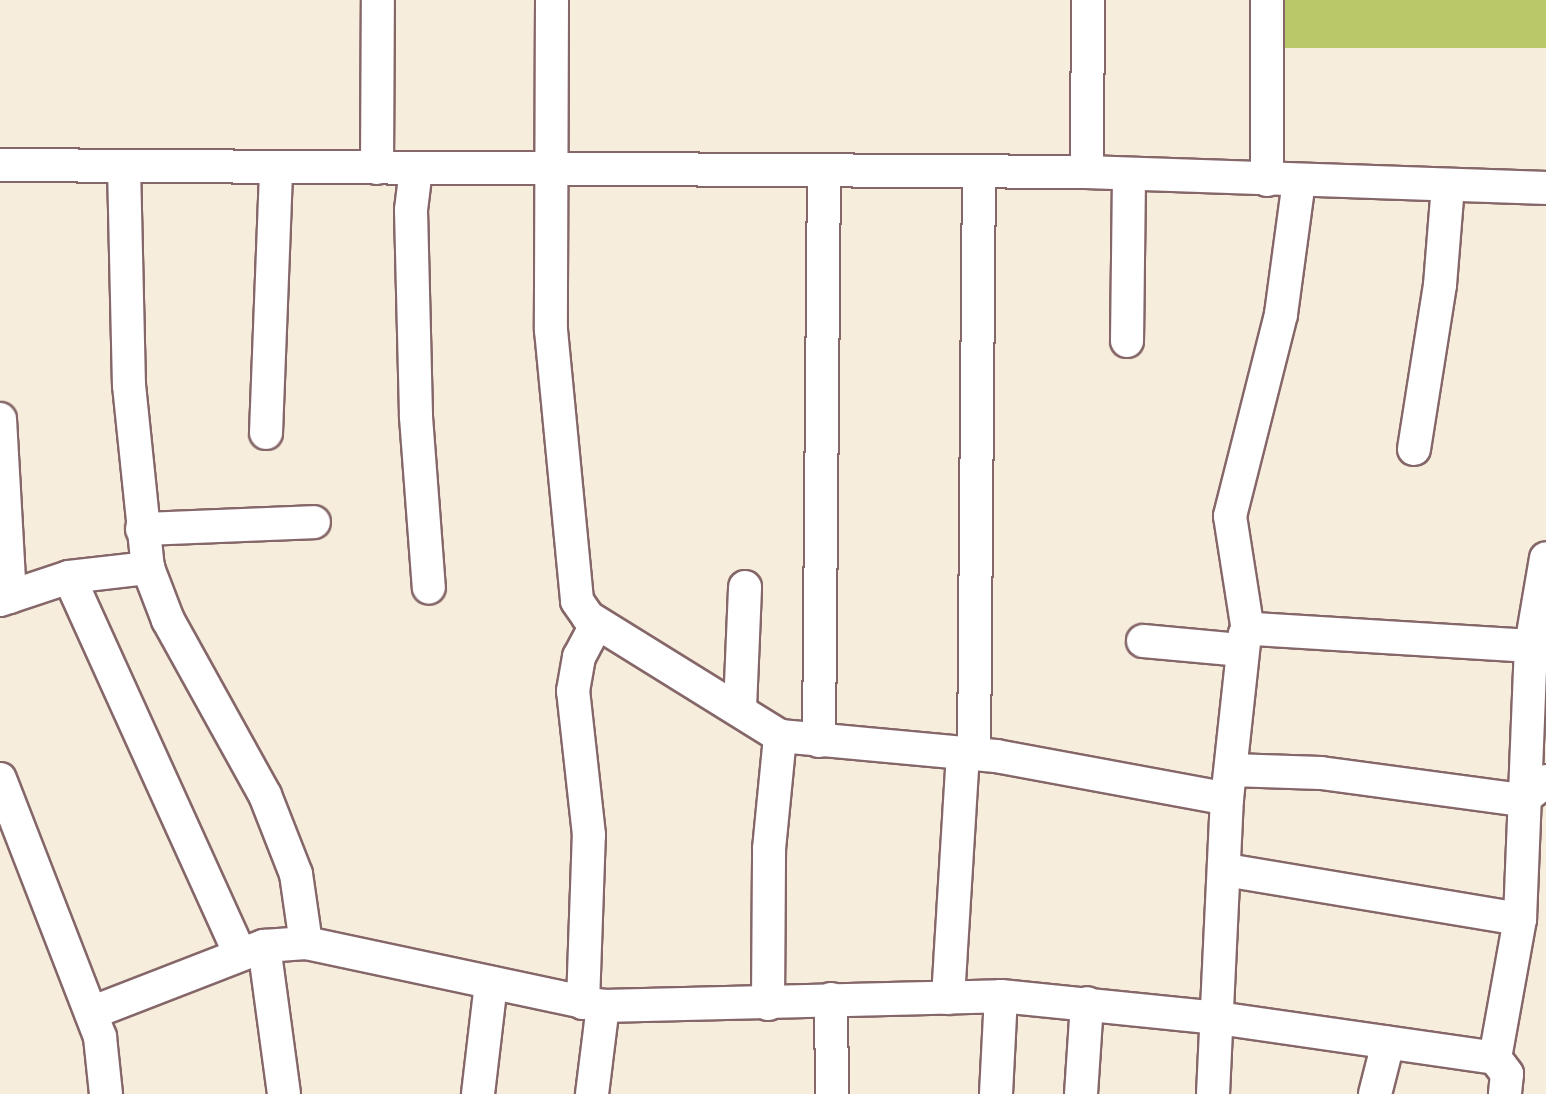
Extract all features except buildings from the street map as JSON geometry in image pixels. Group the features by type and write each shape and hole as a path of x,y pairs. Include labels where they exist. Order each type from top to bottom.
{"street":[{"path":"377,168 378,0"},
{"path":"552,0 550,170 559,441 578,601 596,626 740,708 780,736 969,753 1229,785 1321,773 1522,800 1546,781"},
{"path":"1088,0 1088,172"},
{"path":"1267,0 1267,180"},
{"path":"0,165 1088,172 1546,189"},
{"path":"124,166 129,385 142,529 148,568 168,620 265,795 296,874 306,943"},
{"path":"266,433 276,167"},
{"path":"416,169 411,210 416,417 429,588"},
{"path":"819,741 824,172"},
{"path":"948,998 969,753 979,173"},
{"path":"1126,341 1129,174"},
{"path":"1213,1094 1229,785 1244,641 1230,516 1281,314 1299,181"},
{"path":"1414,449 1440,285 1448,185"},
{"path":"0,418 5,598 69,577 148,568"},
{"path":"142,529 314,522"},
{"path":"1495,1058 1520,919 1522,800 1532,646 1546,558"},
{"path":"69,577 252,950 284,1094"},
{"path":"740,708 745,587"},
{"path":"592,1094 593,1005 589,835 573,691 579,657 596,626"},
{"path":"1143,641 1532,646"},
{"path":"768,1004 769,849 780,736"},
{"path":"0,779 91,1013 104,1054 106,1094"},
{"path":"1226,870 1520,919"},
{"path":"91,1013 252,950 306,943 593,1005 768,1004 831,999 1001,996 1218,1018 1495,1058 1507,1074 1505,1094"},
{"path":"478,1094 491,983"},
{"path":"996,1094 1001,996"},
{"path":"831,999 832,1094"},
{"path":"1081,1094 1087,1003"},
{"path":"1375,1094 1388,1043"}],"green space":[{"path":"1283,0 1546,0 1546,48 1283,48"}]}
